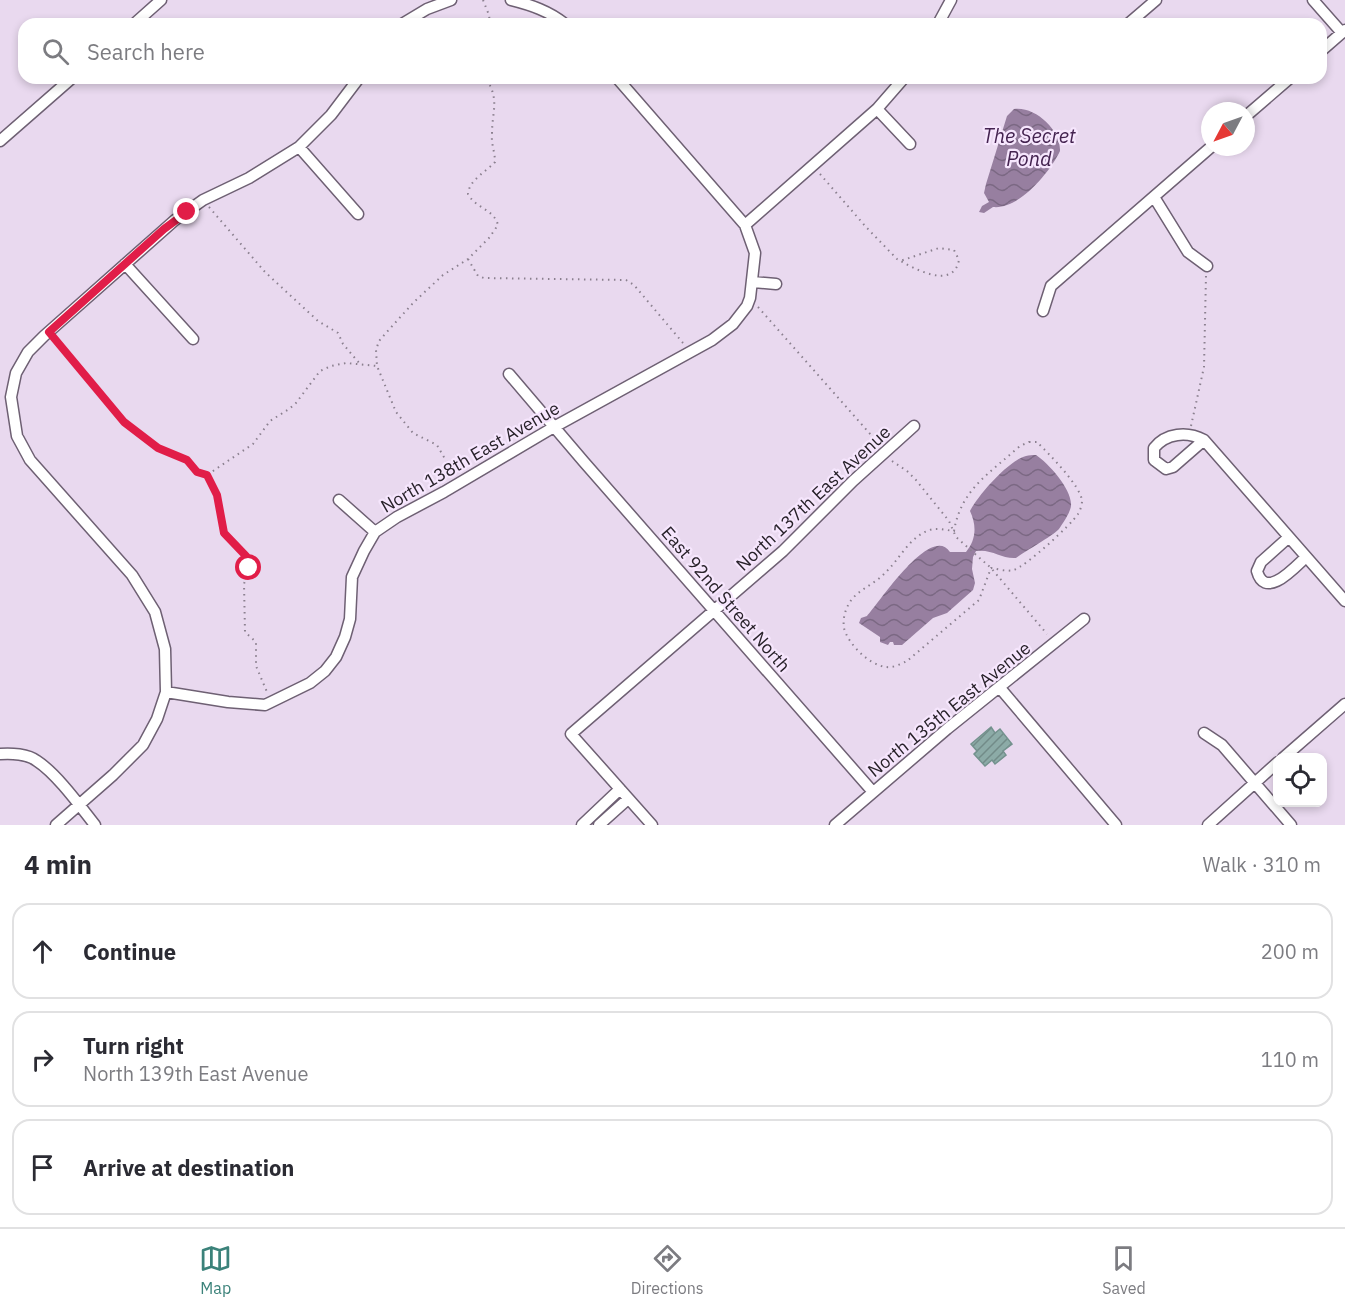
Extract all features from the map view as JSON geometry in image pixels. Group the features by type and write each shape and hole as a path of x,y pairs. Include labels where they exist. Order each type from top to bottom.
{"street":[{"path":"141,18 161,0"},
{"path":"412,18 427,9 451,0"},
{"path":"511,0 529,4 557,18"},
{"path":"941,18 951,0"},
{"path":"1135,18 1156,0"},
{"path":"1313,0 1343,32 1327,46"},
{"path":"0,141 65,84"},
{"path":"56,825 143,745 157,719 166,692 165,649 155,612 132,575 30,460 17,436 11,397 16,373 28,352 169,224 203,200 249,178 299,147 331,115 354,84"},
{"path":"622,84 745,225 877,109 899,84"},
{"path":"1255,108 1283,84"},
{"path":"877,109 910,144"},
{"path":"299,147 358,214"},
{"path":"1043,311 1051,286 1201,156"},
{"path":"1154,197 1188,252 1207,266"},
{"name":"North 138th East Avenue","path":"166,692 228,702 266,705 310,683 325,671 336,657 345,637 350,620 352,577 363,551 375,532 397,517 554,427 712,340 733,324 747,306 753,282 755,253 745,225"},
{"path":"125,264 194,339"},
{"path":"753,282 776,284"},
{"name":"East 92nd Street North","path":"509,374 873,792"},
{"name":"North 137th East Avenue","path":"620,789 571,734 783,551 914,426"},
{"path":"1204,440 1173,467 1166,469 1154,460 1154,448 1159,441 1168,437 1190,435 1204,440 1345,601"},
{"path":"339,500 375,532"},
{"path":"1289,537 1260,563 1257,571 1261,580 1269,583 1276,582 1306,557"},
{"name":"North 135th East Avenue","path":"835,825 947,729 1056,644 1084,619"},
{"path":"1000,688 1116,825"},
{"path":"1289,753 1345,704"},
{"path":"1204,733 1222,745 1291,825"},
{"path":"0,754 22,755 36,759 95,825"},
{"path":"1208,825 1273,766"},
{"path":"582,825 620,789 652,825"},
{"path":"599,825 628,799"}],"path":[{"path":"483,0 489,18"},
{"path":"458,484 437,445 413,433 402,422 377,366 376,350 379,341 428,288 469,260 498,225 492,214 475,203 468,194 473,182 495,162 492,131 496,100 489,84"},
{"path":"812,165 871,233 900,261 939,276 957,269 959,260 954,250 939,248 900,261"},
{"path":"203,200 265,272 318,321 338,333 343,344 360,364"},
{"path":"469,260 478,276 486,278 626,280 634,285 690,352"},
{"path":"1190,435 1204,367 1207,266"},
{"path":"750,298 880,445 884,453 916,480 949,521 956,537 991,568 1056,644"},
{"path":"49,332 124,422 158,448 187,460 197,472 207,475 217,495 224,533 246,556 249,568 244,584 245,632 256,642 256,666 273,702"},
{"path":"207,475 253,444 270,421 296,403 320,371 331,366 360,364 377,366"},
{"path":"954,531 970,490 1020,446 1029,442 1037,442 1079,493 1082,502 1079,513 1071,523 1015,570 991,568"},
{"path":"954,531 928,530 920,535 901,553 886,573 852,598 843,621 844,630 861,654 885,667 908,661 979,600 991,568"}],"water":[{"name":"The Secret Pond","path":"1014,109 1030,111 1045,121 1056,135 1060,151 1041,179 1023,196 1003,206 993,207 984,213 979,212 982,206 989,202 984,193 986,184 1007,116"},
{"path":"1036,455 1058,476 1070,498 1070,510 1059,529 1016,558 987,551 976,551 972,569 975,583 973,590 947,613 933,618 902,645 894,645 890,642 888,645 880,642 880,637 859,623 906,568 931,548 941,546 950,552 966,552 972,543 974,533 974,522 970,511 980,496 1011,464 1026,456"}],"building":[{"path":"991,727 995,733 1000,729 1012,744 1003,751 1006,755 995,764 992,760 985,766 974,754 977,751 971,744"}],"route":[{"path":"187,212 164,229 49,332 124,422 158,448 187,460 197,472 207,475 217,495 224,533 246,556 249,568"}]}
